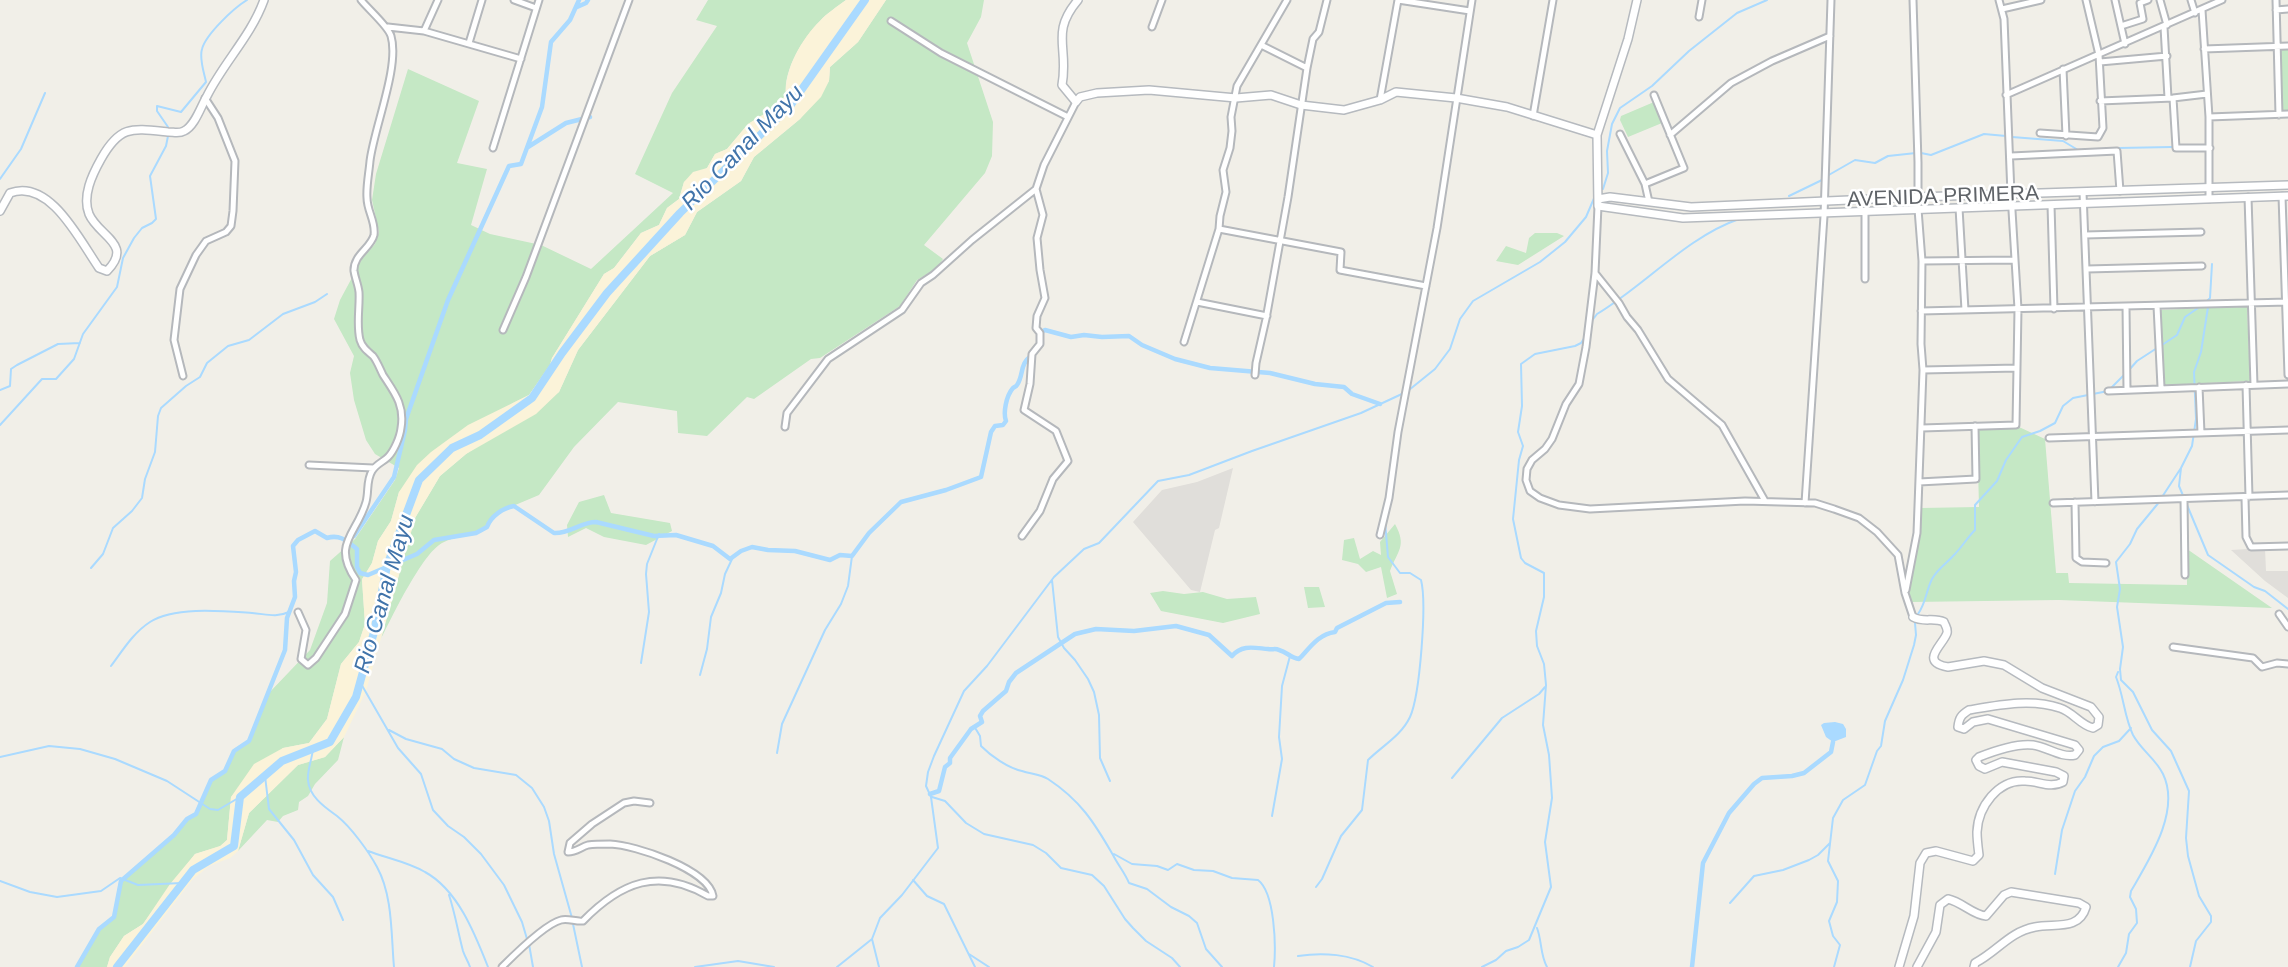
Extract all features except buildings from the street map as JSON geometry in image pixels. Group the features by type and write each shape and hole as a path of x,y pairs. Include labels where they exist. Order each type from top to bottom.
{"street":[{"path":"0,211 10,192 18,189 42,195 60,211 99,268 107,271 114,264 116,248 109,237 95,225 87,202 90,182 100,160 114,138 126,132 150,130 180,133 190,127 215,79 251,30 264,0"},
{"path":"424,31 438,0"},
{"path":"469,43 482,0"},
{"path":"514,0 536,8"},
{"path":"493,148 539,0"},
{"path":"503,330 526,276 629,0"},
{"path":"1076,102 1062,85 1065,66 1061,35 1063,20 1078,0"},
{"path":"1152,27 1162,0"},
{"path":"1184,342 1219,229 1226,192 1223,170 1233,131 1231,117 1237,86 1287,0"},
{"path":"1255,375 1280,241 1307,68 1313,39 1319,32 1327,0"},
{"path":"1380,100 1398,0 1470,11"},
{"path":"1380,535 1437,228 1472,0"},
{"path":"1534,116 1553,0"},
{"path":"1637,0 1628,39 1597,135 1595,273 1579,384 1566,404 1552,439 1527,469 1526,480 1530,491 1559,505 1590,509 1765,501 1815,503 1859,518 1877,532 1898,555 1905,593 1915,618 1944,622 1946,635 1936,647 1934,655 1941,666 1984,661 2004,666 2042,688 2091,707 2099,717 2098,725 2093,729 2084,726 2062,708 2043,704 1998,706 1969,710 1962,715 1958,727 1964,729 1973,722 1988,719 2074,745 2079,750 2076,755 2068,757 2035,745 2024,745 1976,760 1979,766 1985,769 2002,762 2056,772 2064,776 2063,782 2057,785 2016,781 1992,793 1977,830 1979,855 1973,861 1936,851 1926,853 1920,863 1914,916 1899,967"},
{"path":"1699,17 1702,0"},
{"path":"1805,503 1824,202 1831,0"},
{"path":"1905,593 1917,533 1923,370 1913,0"},
{"path":"1922,428 2016,425 2018,309 2004,19 1999,0"},
{"path":"2001,9 2041,0"},
{"path":"2040,133 2098,137 2103,128 2099,58 2086,0"},
{"path":"2115,0 2125,44"},
{"path":"2121,26 2143,19 2140,4 2148,0"},
{"path":"2160,0 2166,26 2176,148 2210,148"},
{"path":"2191,0 2195,12"},
{"path":"2007,95 2063,69 2099,58 2222,0"},
{"path":"2276,0 2279,114"},
{"path":"362,1 375,17 388,27 424,31 521,59"},
{"path":"2276,10 2288,9"},
{"path":"2202,10 2209,117 2209,199"},
{"path":"891,21 941,53 1068,117"},
{"path":"298,612 306,630 301,659 308,664 316,658 345,614 356,580 345,555 348,538 366,500 367,483 373,468 388,457 401,429 398,398 374,357 367,353 360,340 359,291 354,269 358,257 373,240 375,227 367,199 373,143 390,78 392,38 388,27"},
{"path":"1670,135 1731,83 1772,61 1830,36"},
{"path":"1261,45 1307,68"},
{"path":"2204,49 2288,46"},
{"path":"2099,58 2167,56"},
{"path":"2063,69 2066,136"},
{"path":"785,427 787,413 828,359 902,310 921,283 1036,189 1044,165 1080,97 1097,93 1149,90 1236,99 1271,95 1301,105 1344,110 1380,100 1396,92 1507,107 1597,135"},
{"path":"2100,101 2207,94"},
{"path":"1644,184 1684,168 1654,95"},
{"path":"183,376 174,340 180,289 196,255 206,241 226,232 231,226 233,211 235,161 218,118 205,98"},
{"path":"2209,117 2288,114"},
{"path":"1620,134 1644,184 1649,202"},
{"path":"2011,156 2117,151 2120,191"},
{"name":"AVENIDA PRIMERA","path":"1598,202 1610,197 1692,207 2288,185"},
{"path":"1022,536 1040,511 1053,479 1068,461 1056,431 1024,410 1031,384 1032,354 1040,344 1040,333 1036,328 1037,316 1045,298 1037,238 1043,215 1036,189"},
{"path":"2083,192 2095,502"},
{"path":"2285,196 2288,375"},
{"name":"AVENIDA PRIMERA","path":"1598,202 1683,218 2285,196"},
{"path":"2248,197 2254,385"},
{"path":"2051,205 2054,309"},
{"path":"1959,208 1965,310"},
{"path":"1865,211 1865,279"},
{"path":"1219,229 1341,252 1340,270 1426,286"},
{"path":"2085,235 2201,232"},
{"path":"1922,261 2015,260"},
{"path":"2087,269 2202,266"},
{"path":"1595,273 1638,330 1668,379 1721,425 1765,501"},
{"path":"1197,302 1267,316"},
{"path":"1922,311 2286,302"},
{"path":"2126,306 2127,390"},
{"path":"2157,306 2161,387"},
{"path":"1923,370 2017,368"},
{"path":"2108,391 2288,384"},
{"path":"2246,385 2246,537 2251,547 2288,546"},
{"path":"2199,387 2201,433"},
{"path":"1919,482 1976,479 1975,426"},
{"path":"2049,438 2288,430"},
{"path":"309,465 373,468"},
{"path":"2053,503 2288,495"},
{"path":"2184,499 2185,575"},
{"path":"2075,502 2076,558 2082,562 2106,564"},
{"path":"2279,614 2288,627"},
{"path":"2173,647 2253,659 2262,667 2277,663 2288,664"},
{"path":"502,967 556,922 563,919 583,921 605,900 638,882 681,883 712,897 713,892 708,885 690,870 643,851 612,844 589,845 575,852 568,852 570,843 592,824 624,803 650,803"},
{"path":"1917,967 1936,932 1940,905 1948,899 1959,902 1980,916 1986,916 2004,895 2011,892 2079,903 2086,907 2083,916 2075,923 2035,927 2016,933 2004,940 1986,958 1975,963 1974,967"}],"shaded area":[{"path":"1233,468 1200,592 1191,590 1133,522 1162,490 1197,482"},
{"path":"2265,548 2266,571 2288,571 2288,598 2231,550"}],"green space":[{"path":"708,0 846,0 823,18 801,45 788,75 786,95 774,108 748,124 727,149 715,154 707,168 684,182 679,199 667,208 659,225 641,233 614,268 604,274 529,395 513,403 399,492 391,521 378,541 372,563 362,579 365,624 359,642 341,664 327,719 309,743 283,748 231,797 227,840 221,846 195,854 143,924 124,936 110,957 107,967 77,967 99,929 114,917 121,881 174,836 187,819 196,814 211,780 225,771 234,751 249,741 268,694 310,650 327,603 330,561 355,539 395,480 399,468 375,454 366,440 354,400 350,373 354,356 334,319 340,300 362,259 375,244 379,232 372,200 376,174 408,69 479,101 457,163 487,169 471,225 490,234 541,245 591,269 673,193 635,174 672,93 717,26 696,20"},
{"path":"886,0 984,0 981,17 967,43 993,122 992,156 985,173 924,245 943,259 937,268 917,280 900,306 820,358 811,359 754,399 747,397 707,436 678,433 677,411 618,402 574,447 539,495 501,511 487,527 442,543 434,549 408,587 381,639 415,518 440,476 466,454 559,392 578,350 650,256 685,235 697,212 741,181 754,157 800,119 829,81 830,67 858,42"},
{"path":"2280,50 2288,50 2288,111 2281,112"},
{"path":"1654,102 1662,123 1628,137 1620,120 1621,116"},
{"path":"1535,233 1557,233 1564,236 1518,265 1496,261 1506,246 1526,253 1529,238"},
{"path":"2247,306 2250,381 2164,385 2160,310"},
{"path":"2019,427 2045,439 2056,573 2068,573 2069,583 2187,585 2187,549 2272,608 2059,600 1911,602 1909,590 1920,533 1920,508 1979,507 1977,429"},
{"path":"604,495 611,513 670,523 672,531 646,545 604,537 586,528 568,537 567,525 579,502"},
{"path":"1395,524 1401,543 1390,571 1397,594 1387,598 1381,567 1366,572 1358,564 1342,560 1344,540 1354,538 1360,559 1373,551 1381,555 1380,542"},
{"path":"1304,587 1319,587 1325,607 1308,608"},
{"path":"1163,591 1184,594 1203,592 1227,599 1256,597 1260,614 1223,623 1161,611 1150,593"},
{"path":"344,737 338,760 315,784 308,796 299,802 298,810 283,816 278,822 267,820 238,851 249,813 298,765 325,757"}],"sand":[{"path":"846,0 886,0 858,42 830,67 829,81 821,97 800,119 754,157 741,181 697,212 685,235 650,256 578,350 559,392 536,414 466,454 440,476 415,518 366,691 344,737 325,757 298,765 249,813 238,851 230,858 209,866 192,880 125,967 107,967 110,957 124,936 143,924 170,884 195,854 220,846 227,840 231,797 254,764 283,748 309,743 327,719 341,664 359,642 365,624 362,580 372,563 378,541 391,521 399,492 417,465 468,425 529,395 604,274 614,268 641,233 659,225 667,208 679,199 684,182 693,172 707,168 715,154 727,149 748,124 774,108 786,95 791,65 801,45 823,18"}],"water":[{"path":"1835,722 1843,724 1846,737 1833,742 1826,737 1821,725"}],"waterway":[{"path":"168,127 157,111 157,106 181,112 206,82 201,57 209,36 247,0"},
{"path":"349,537 354,536 394,477 406,419 448,300 509,166 521,164 542,107 551,42 570,20 579,0"},
{"path":"577,7 588,0"},
{"name":"Rio Canal Mayu","path":"117,967 193,870 234,846 240,797 282,761 330,742 356,697 374,632 387,566 419,480 452,448 480,435 532,398 607,293 680,213 790,106 865,0"},
{"path":"1603,189 1608,173 1607,151 1612,124 1620,108 1652,86 1689,51 1737,13 1767,0"},
{"path":"0,179 21,149 45,93"},
{"path":"528,147 566,123 590,117"},
{"path":"1921,153 1931,155 1984,134 2006,136"},
{"path":"0,425 42,379 56,379 74,359 83,334 117,287 123,258 134,238 142,228 156,219 150,176 166,146 168,136"},
{"path":"2012,137 2063,141 2078,150 2110,149"},
{"path":"2118,148 2172,147"},
{"path":"1827,176 1855,160 1875,163 1888,156 1916,153"},
{"path":"1789,196 1822,180"},
{"path":"1409,390 1435,369 1450,349 1460,319 1473,301 1540,262 1565,242 1586,217 1595,196"},
{"path":"1591,322 1597,314 1701,237 1739,219"},
{"path":"2206,302 2210,298 2212,264"},
{"path":"91,568 103,554 113,528 142,498 145,479 155,452 161,408 200,377 207,363 228,346 249,340 283,314 315,302 327,294"},
{"path":"2162,345 2177,335 2185,317 2201,306"},
{"path":"2208,307 2201,352 2194,372 2196,419 2192,446 2181,468 2179,486 2208,555 2288,609"},
{"path":"1041,332 1045,330 1071,337 1129,336 1142,345 1175,359 1210,368 1270,373 1315,384 1344,387 1352,394 1380,404"},
{"path":"1482,967 1529,940 1551,887 1545,842 1552,798 1549,755 1543,725 1546,685 1536,631 1544,597 1544,573 1521,558 1513,519 1523,446 1518,432 1522,406 1521,364 1535,354 1575,346 1585,337"},
{"path":"0,390 10,386 11,369 17,365 58,344 80,343"},
{"path":"2129,370 2137,361 2157,348"},
{"path":"77,967 99,929 114,917 121,881 174,835 187,819 196,814 211,780 225,771 234,751 249,741 285,650 287,618 295,597 293,546 298,540 315,531 327,538 343,539 357,549 357,567 360,573 368,575 417,554 434,540 476,533 487,527 498,513 514,506 554,533 596,522 654,536 676,535 713,546 730,559 752,547 795,551 830,560 840,555 852,556 869,533 901,502 981,477 991,432 995,426 1003,425 1006,421 1005,409 1009,395 1017,386 1025,362 1032,355"},
{"path":"1918,614 1934,575 1975,530 1975,505 1997,481 2006,460 2022,437 2055,423 2063,406 2073,398 2108,391 2125,374"},
{"path":"879,967 872,939 880,918 902,895 938,848 931,797 926,786 934,756 964,691 987,666 1054,577 1084,549 1099,543 1158,481 1189,475 1361,413 1404,393"},
{"path":"2162,497 2181,468"},
{"path":"2160,501 2137,529 2130,544 2116,562 2120,589 2117,607 2123,647 2120,669 2121,680 2133,692 2152,730 2171,751 2189,791 2186,838 2188,856 2199,896 2211,916 2211,922 2196,941 2190,967"},
{"path":"1316,887 1341,836 1362,810 1368,760 1406,724 1414,706 1423,628 1423,592 1421,580 1410,573 1400,573 1388,557 1385,521"},
{"path":"641,663 649,612 647,564 659,534"},
{"path":"777,753 782,724 848,586 852,556"},
{"path":"700,675 711,617 733,557"},
{"path":"1052,580 1058,637 1094,692 1099,715 1100,758 1110,781"},
{"path":"930,794 939,791 950,758 971,729 982,722 980,716 983,711 1006,691 1016,673 1075,634 1096,629 1134,631 1176,626 1209,635 1232,656 1244,648 1278,649 1299,659 1319,639 1335,632 1337,628 1386,603 1400,602"},
{"path":"111,666 138,631 160,617 200,611 275,615 289,612"},
{"path":"1834,967 1840,945 1833,936 1829,921 1837,902 1838,881 1828,861 1833,818 1843,800 1865,785 1881,746 1885,721 1903,680 1914,645 1915,623"},
{"path":"1272,816 1282,759 1279,737 1282,686 1290,656"},
{"path":"2118,672 2116,677 2133,735 2163,774 2168,788 2166,819 2154,850 2131,891 2137,923 2129,934 2126,953 2118,967"},
{"path":"360,682 398,748 421,774 433,810 481,854 504,885 527,939"},
{"path":"1452,778 1502,718 1539,694 1545,687"},
{"path":"974,726 980,736 981,746 995,758 1017,769 1045,777 1069,795 1093,822 1129,883 1147,889 1197,923 1206,949 1222,967"},
{"path":"2055,874 2062,830 2075,791 2085,777 2094,756 2103,747 2119,741 2131,728"},
{"path":"389,730 406,739 442,749 454,759 474,768 516,775 532,788 549,821 554,854 572,918"},
{"path":"1692,967 1703,863 1729,813 1762,778 1804,773 1831,752 1833,742"},
{"path":"0,757 49,746 80,749 115,759 167,781 210,809 218,810 240,797"},
{"path":"313,749 308,776 311,792 354,833 382,878 390,916 394,967"},
{"path":"265,776 269,809 294,840 313,875 333,897 343,920"},
{"path":"932,797 945,801 966,823 984,834 1033,845 1061,868 1092,875 1104,886 1133,928 1180,967"},
{"path":"1730,903 1754,876 1783,870 1809,860 1830,843"},
{"path":"368,851 404,863 437,880 464,914 488,967"},
{"path":"1114,854 1132,864 1157,866 1168,870 1177,864 1232,878 1258,880 1264,887 1271,908 1274,967"},
{"path":"0,881 30,892 57,897 101,891 120,878 138,885 182,883"},
{"path":"913,880 927,896 944,904 975,967"},
{"path":"449,895 463,951 470,967"},
{"path":"573,924 582,967"},
{"path":"1537,928 1547,967"},
{"path":"837,967 872,939"},
{"path":"529,944 533,967"},
{"path":"969,954 989,967"},
{"path":"1298,956 1337,955 1356,959 1373,967"},
{"path":"695,967 738,961 774,967"}]}
